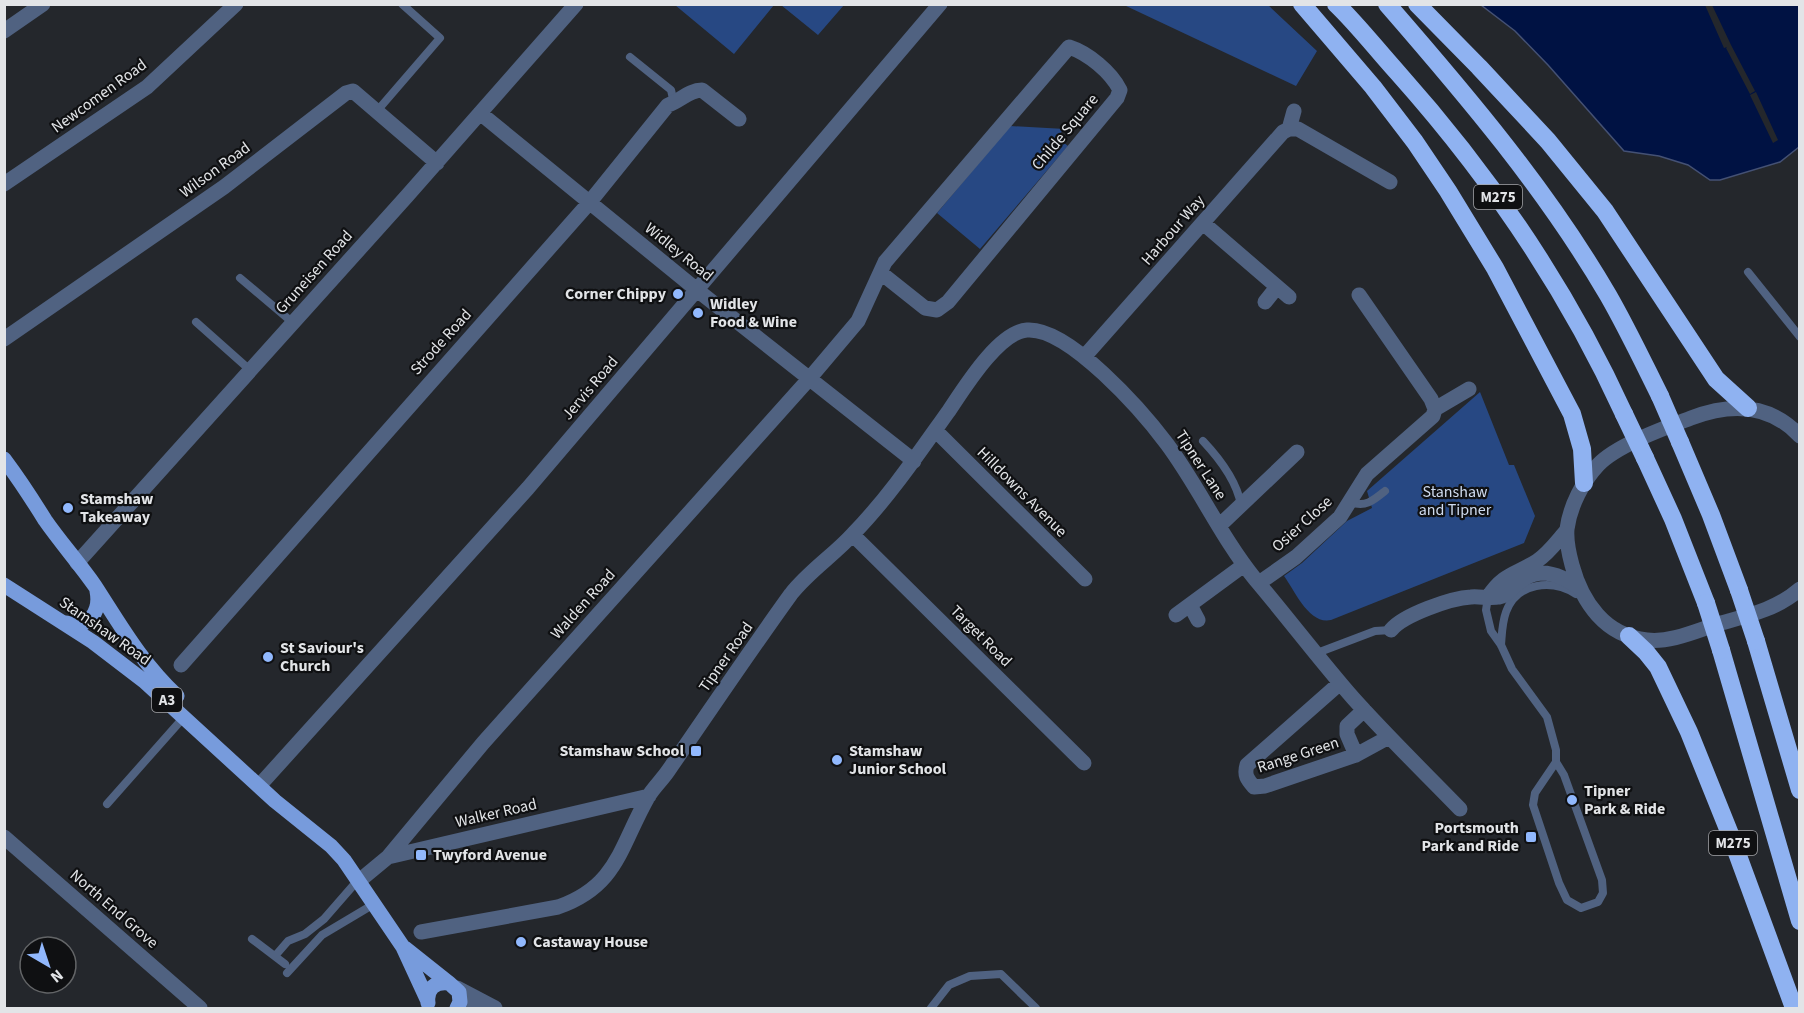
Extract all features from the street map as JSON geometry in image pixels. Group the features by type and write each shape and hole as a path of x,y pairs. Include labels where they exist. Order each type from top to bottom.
{"highway":[{"name":"M275","path":"1302,4 1373,87 1415,142 1495,268 1572,414 1582,449 1584,483"},
{"name":"M275","path":"1336,4 1438,118 1526,236 1604,369 1673,519 1706,603 1800,921"},
{"name":"M275","path":"1387,4 1461,88 1510,151 1607,294 1659,396 1711,515 1756,641 1800,790"},
{"path":"1417,4 1548,141 1605,211 1711,372 1748,408"},
{"name":"M275","path":"1629,636 1658,667 1689,732 1730,834 1794,1008"}],"main road":[{"name":"A3","path":"4,459 94,585 142,659 156,676 262,782"},
{"name":"Stamshaw Road","path":"4,585 63,622 126,666 167,700 262,782 294,818 315,832 344,860 359,881"},
{"path":"63,622 77,626 86,623 92,617 98,603 94,585"},
{"name":"A3","path":"359,881 403,946 428,1005"},
{"name":"A3","path":"403,946 453,985"},
{"path":"428,1005 428,994 438,983 453,985 461,997 458,1008"}],"street":[{"path":"4,31 43,4"},
{"name":"Newcomen Road","path":"4,184 147,87 236,4"},
{"name":"Gruneisen Road","path":"77,563 576,4"},
{"name":"Jervis Road","path":"262,782 528,488 940,4"},
{"name":"Childe Square","path":"809,379 858,321 885,262 1069,47 1080,50 1115,80 1120,90 1117,98 948,302 936,310 925,308 881,273"},
{"path":"680,99 703,76"},
{"path":"680,99 695,90 707,93 739,119"},
{"name":"Wilson Road","path":"6,334 225,187 346,93 353,91 436,163"},
{"name":"Strode Road","path":"181,665 589,202 668,105 680,99"},
{"path":"1294,111 1289,129 1298,129 1390,182"},
{"name":"Widley Road","path":"480,114 697,290 914,461"},
{"name":"Harbour Way","path":"1084,357 1282,132 1289,129"},
{"path":"1203,223 1283,292 1265,302"},
{"path":"1359,295 1365,315 1431,399 1435,409"},
{"name":"Tipner Lane","path":"1026,330 1046,332 1065,341 1112,382 1167,444 1244,565 1340,684 1460,809"},
{"name":"Tipner Road","path":"421,932 558,907 576,901 606,877 620,856 649,796 794,591 853,535 914,461 994,350 1012,335 1026,330"},
{"name":"Walden Road","path":"388,857 491,734 809,379"},
{"name":"Osier Close","path":"1258,583 1296,557 1340,518 1368,474 1433,416 1435,409 1469,389"},
{"path":"1582,594 1568,550 1567,530 1584,483 1600,463 1618,450 1650,435 1713,410 1730,407 1748,408 1776,417 1800,436"},
{"name":"Hilldowns Avenue","path":"935,430 1085,579"},
{"path":"1219,526 1298,452"},
{"path":"1488,597 1498,582 1537,561 1567,530"},
{"name":"Target Road","path":"853,535 1083,763"},
{"path":"1176,615 1244,565"},
{"path":"1390,630 1400,621 1448,601 1470,597 1500,597 1527,577 1541,573 1553,574 1568,580 1582,594 1596,614 1613,629 1647,640 1665,640 1769,609 1800,589"},
{"path":"1190,605 1198,620"},
{"name":"Range Green","path":"1340,684 1247,765 1245,774 1254,787 1265,786 1356,755 1389,737"},
{"path":"1356,755 1347,734 1347,726 1351,720 1364,711"},
{"name":"Walker Road","path":"359,881 388,857 649,796"},
{"name":"North End Grove","path":"4,837 200,1008"},
{"path":"453,985 495,1008"},
{"path":"458,1008 481,1008"}],"lane":[{"path":"378,111 440,38 402,4"},
{"path":"630,57 680,99"},
{"path":"1748,272 1800,337"},
{"path":"240,278 292,322"},
{"path":"195,322 250,370"},
{"path":"1203,441 1230,478 1239,494 1241,506"},
{"path":"1351,502 1365,505 1385,491"},
{"path":"1501,645 1506,610 1515,597 1527,589 1539,585 1554,585 1582,594"},
{"path":"1488,597 1486,610 1491,631 1501,645 1512,669 1547,717 1556,750 1556,762 1564,775 1602,880 1604,893 1598,902 1581,908 1567,900 1559,884 1533,805 1535,793 1556,762"},
{"path":"1317,654 1375,631 1390,630"},
{"path":"107,804 184,717"},
{"path":"275,956 288,941 305,934 324,919 359,881"},
{"path":"252,939 275,956 286,969 322,935 374,904"},
{"path":"931,1008 949,985 970,976 1001,974 1036,1008"}],"green space":[{"path":"675,5 774,5 734,54"},
{"path":"781,5 844,5 818,35"},
{"path":"1124,5 1268,5 1317,51 1296,86"},
{"path":"1010,126 1065,129 1056,137 1068,146 980,249 937,213"},
{"name":"Stanshaw and Tipner","path":"1480,392 1509,465 1514,465 1535,516 1524,543 1331,620 1323,620 1309,612 1284,576 1302,563 1347,521 1372,508 1367,491"}],"shaded area":[{"path":"1481,5 1799,5 1799,147 1780,162 1720,180 1710,180 1688,165 1659,156 1624,151 1515,31"}],"pier":[{"path":"1705,5 1712,5 1755,91 1750,94 1727,47 1724,48"},
{"path":"1756,92 1778,140 1773,143 1750,95"}],"place":[{"name":"Corner Chippy","path":"678,294"},
{"name":"Widley Food & Wine","path":"698,313"},
{"name":"Stamshaw Takeaway","path":"68,508"},
{"name":"St Saviour's Church","path":"268,657"},
{"name":"Stamshaw School","path":"696,751"},
{"name":"Stamshaw Junior School","path":"837,760"},
{"name":"Tipner Park & Ride","path":"1572,800"},
{"name":"Portsmouth Park and Ride","path":"1531,837"},
{"name":"Twyford Avenue","path":"421,855"},
{"name":"Castaway House","path":"521,942"}]}
